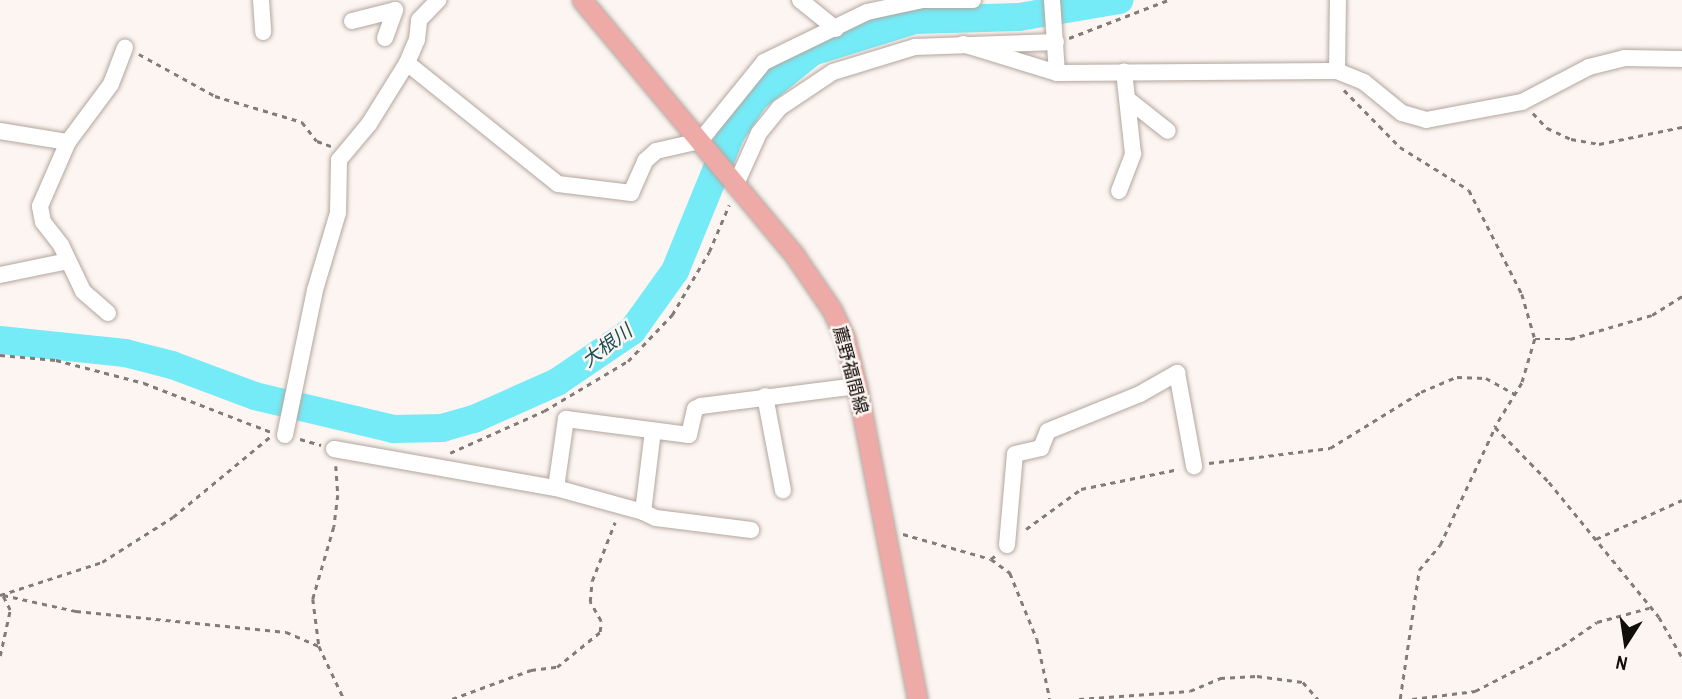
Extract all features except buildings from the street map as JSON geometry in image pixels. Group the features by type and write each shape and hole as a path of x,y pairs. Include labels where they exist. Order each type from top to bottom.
{"main road":[{"name":"薦野福間線","path":"582,0 736,184 832,310 845,338 857,386 917,699"}],"street":[{"path":"261,0 263,32"},
{"path":"280,434 295,390 315,290 338,214 337,174 345,150 369,124 407,63 417,40 419,20 438,0"},
{"path":"800,0 836,29"},
{"path":"407,63 558,184 631,193 645,161 656,151 704,146 764,62 867,12 924,0 973,0"},
{"path":"1052,0 1057,73"},
{"path":"1337,71 1338,0"},
{"path":"393,5 419,20"},
{"path":"352,21 393,5"},
{"path":"385,38 393,5"},
{"path":"736,184 759,133 779,108 809,85 854,64 915,47 1056,42"},
{"path":"963,44 1057,73 1337,71 1364,82 1402,113 1426,120 1522,102 1589,67 1623,58 1682,59"},
{"path":"108,313 83,291 43,222 40,206 68,142 111,84 125,48"},
{"path":"1119,191 1133,154 1130,101 1124,71"},
{"path":"1130,101 1168,131"},
{"path":"0,131 68,142"},
{"path":"0,275 68,261"},
{"path":"1007,545 1015,454 1041,448 1048,432 1140,394 1177,373 1194,466"},
{"path":"556,488 566,419 689,435 695,409 701,406 857,386"},
{"path":"765,396 783,490"},
{"path":"643,512 653,431"},
{"path":"334,449 556,488 656,518 751,530"}],"path":[{"path":"1056,42 1168,0"},
{"path":"125,48 215,96 302,122 317,141 345,150"},
{"path":"1337,71 1345,92 1400,147 1469,190 1522,295 1535,339 1530,363 1495,426 1440,545 1419,570 1400,699"},
{"path":"1522,102 1547,128 1571,139 1599,144 1682,127"},
{"path":"429,466 568,398 628,361 672,315 691,285 723,221 736,184"},
{"path":"1535,339 1570,339 1653,315 1682,296"},
{"path":"0,355 56,360 144,383 280,434 334,449 338,495 313,599 319,646 344,699"},
{"path":"991,559 1044,513 1081,489 1194,466 1330,448 1421,392 1457,377 1486,378 1515,394"},
{"path":"1495,426 1549,482 1659,617 1682,657"},
{"path":"1,595 103,562 173,517 280,434"},
{"path":"1595,540 1682,500"},
{"path":"452,699 531,670 556,667 600,632 601,621 590,602 592,581 622,506"},
{"path":"886,531 928,538 991,559 1010,573 1024,598 1050,699"},
{"path":"1,595 76,611 286,632 319,646"},
{"path":"0,656 10,610 1,595"},
{"path":"1412,699 1475,691 1562,646 1597,622 1649,608"},
{"path":"1079,699 1190,691 1220,678 1257,676 1303,682 1318,699"}],"waterway":[{"name":"大根川","path":"0,340 125,353 172,365 255,396 393,429 442,428 474,419 557,382 632,331 675,271 731,134 755,98 812,52 915,20 1019,17 1120,0"}]}
